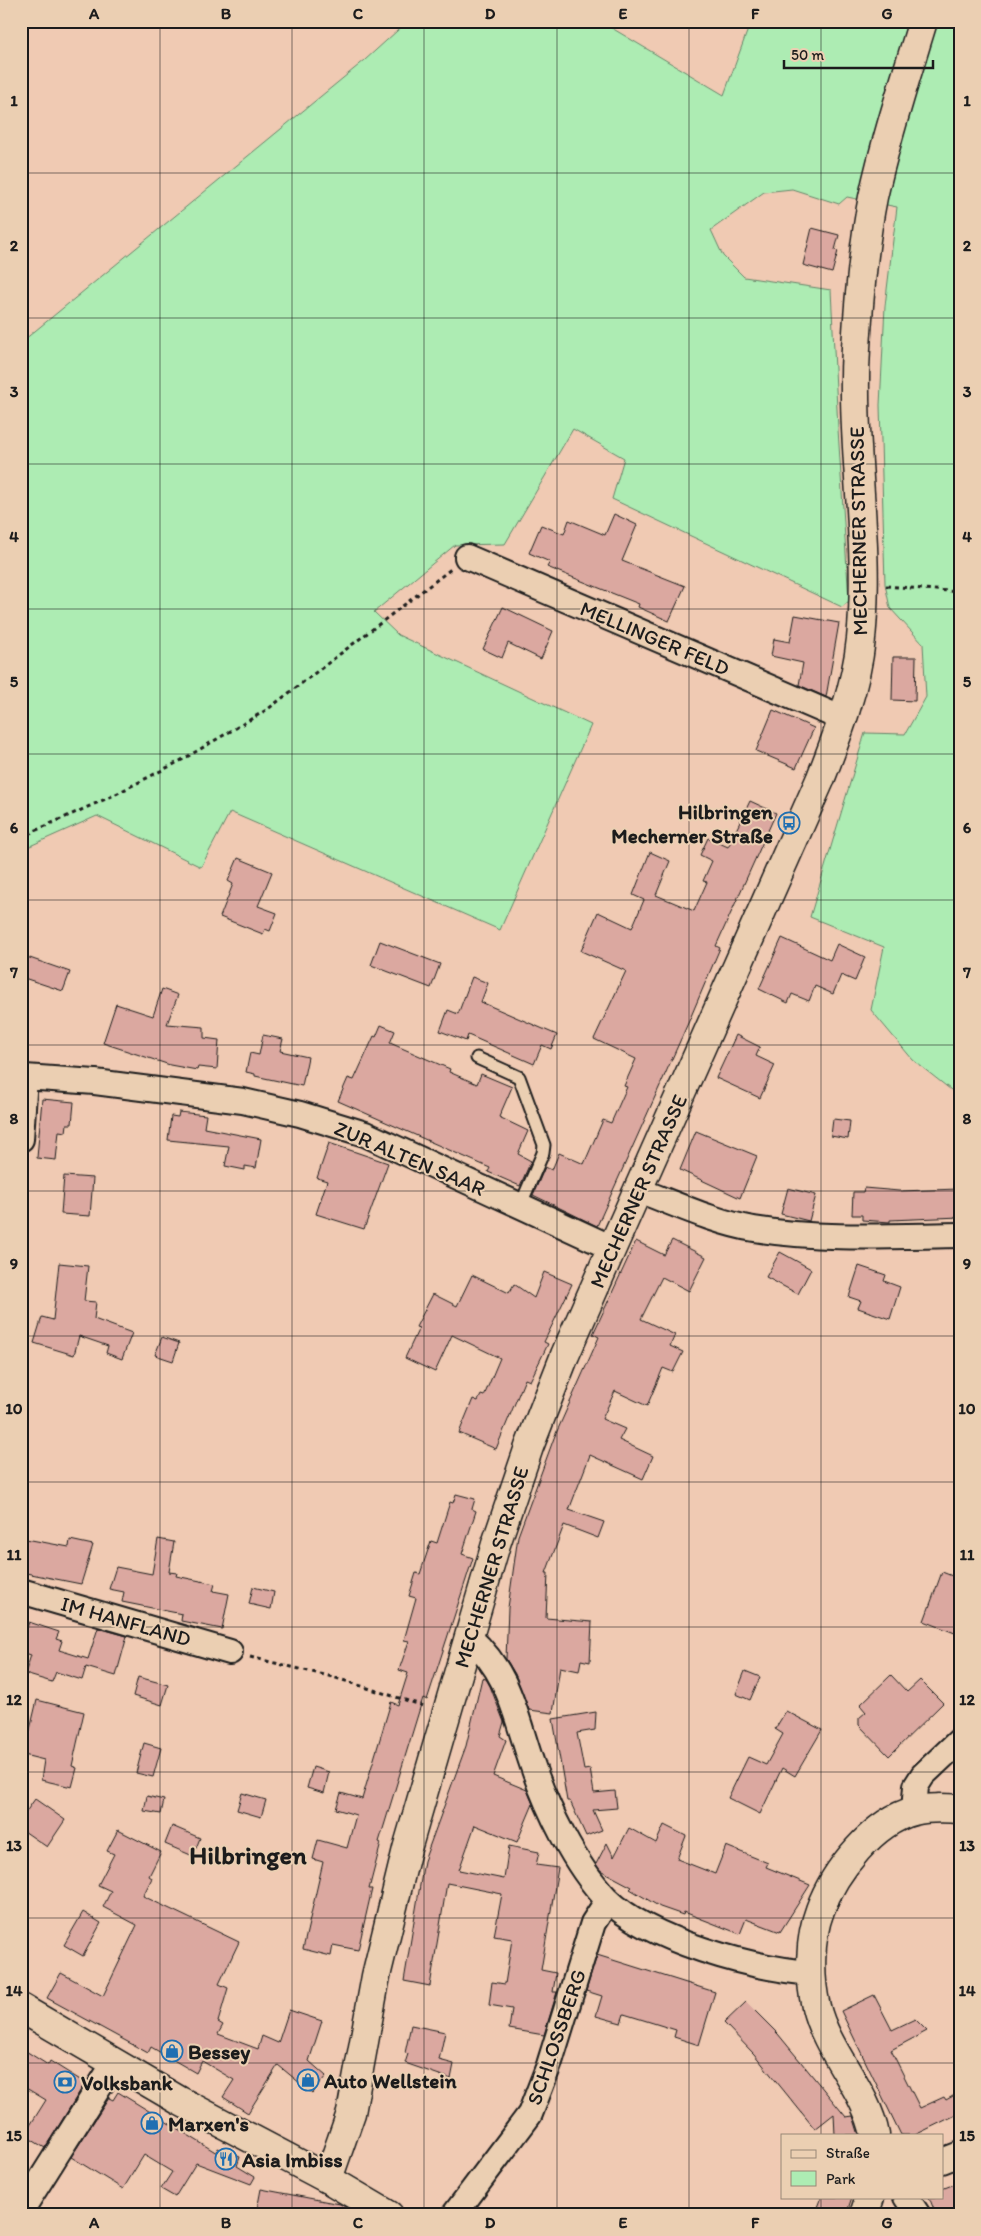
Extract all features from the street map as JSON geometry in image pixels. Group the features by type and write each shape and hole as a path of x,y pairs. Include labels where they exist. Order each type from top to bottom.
{"main road":[{"name":"MECHERNER STRASSE","path":"328,2179 351,2112 388,1923 407,1849 496,1544 529,1447 565,1355 820,780 843,719 856,674 859,657 863,585 856,444 856,349 862,274 873,198 890,129 923,21"},
{"path":"875,2134 865,2107 825,2032 816,2007 811,1973 813,1943 820,1910 847,1861 867,1840 885,1826 914,1811 941,1807 960,1809"},
{"path":"21,2008 180,2101 328,2179 373,2210"},
{"path":"864,2215 870,2198"}],"street":[{"name":"MELLINGER FELD","path":"468,557 843,719"},
{"path":"21,1139 23,1077"},
{"name":"ZUR ALTEN SAAR","path":"23,1077 95,1082 234,1099 300,1114 365,1134 612,1248"},
{"path":"638,1190 703,1214 752,1228 793,1234 846,1236 960,1235"},
{"name":"IM HANFLAND","path":"21,1591 230,1652"},
{"path":"469,1637 492,1659 506,1685 532,1766 551,1811 593,1882 608,1900 624,1912 657,1931 711,1953 754,1965 811,1973"},
{"path":"914,1811 916,1786 923,1775 960,1740"},
{"name":"SCHLOSSBERG","path":"454,2215 530,2114 549,2065 593,1923 608,1900"},
{"path":"21,2211 115,2062"},
{"path":"944,2160 960,2154"},
{"path":"907,2198 918,2215"}],"lane":[{"path":"478,1058 519,1077 544,1145 543,1153 520,1206"}],"path":[{"path":"21,837 110,797 180,761 268,709 468,557"},
{"path":"863,585 960,592"},
{"path":"230,1652 333,1677 446,1714"}],"green space":[{"path":"408,21 600,21 724,95 751,21 960,21 960,1097 913,1060 871,1010 884,947 810,917 865,733 905,734 926,697 923,644 890,608 885,584 880,405 885,306 897,207 847,197 839,204 792,189 764,192 711,230 723,256 744,277 831,290 849,601 842,607 612,499 624,458 573,429 505,544 455,545 374,612 398,635 591,725 500,930 230,812 201,867 97,816 21,850 21,338 24,340 365,60"}],"building":[{"path":"812,228 839,235 835,250 838,251 832,273 803,265"},
{"path":"614,514 637,525 622,561 685,586 669,621 638,607 639,604 547,567 550,562 529,553 541,525 564,534 569,520 605,535"},
{"path":"503,607 553,631 541,659 508,643 502,658 483,649"},
{"path":"795,615 839,623 826,697 799,685 803,663 771,656 774,639 790,642"},
{"path":"893,657 916,657 915,701 892,700"},
{"path":"773,710 814,728 796,768 756,751"},
{"path":"750,801 776,813 716,946 720,948 689,1021 597,1226 533,1195 545,1167 552,1170 559,1153 584,1164 603,1120 611,1123 627,1087 624,1086 636,1059 594,1039 626,971 581,951 598,912 632,928 644,900 633,895 650,852 670,861 656,895 694,911 707,882 703,881 712,861 700,855 708,838 728,847"},
{"path":"238,858 272,872 258,906 277,913 270,931 265,929 263,934 220,917 233,884 228,881"},
{"path":"782,938 830,960 837,944 865,957 855,981 841,975 833,994 815,986 809,1001 792,994 788,1003 759,989"},
{"path":"380,941 440,964 431,988 371,965"},
{"path":"21,955 70,972 63,991 21,977"},
{"path":"472,977 488,983 481,1002 557,1035 551,1049 542,1045 534,1064 468,1035 466,1041 440,1031 448,1010 458,1014"},
{"path":"162,989 178,995 167,1024 204,1027 204,1038 219,1040 217,1069 198,1067 197,1070 170,1065 103,1043 116,1004 153,1016"},
{"path":"381,1025 395,1031 390,1043 450,1069 449,1072 477,1084 481,1074 512,1087 499,1117 528,1131 518,1154 531,1161 520,1186 488,1172 490,1168 338,1101 348,1078 354,1080"},
{"path":"263,1035 283,1039 280,1051 308,1057 302,1086 255,1076 255,1074 246,1072 250,1053 259,1055"},
{"path":"736,1035 760,1047 756,1056 775,1065 760,1098 716,1078"},
{"path":"42,1099 74,1102 72,1124 67,1124 66,1132 59,1131 56,1160 37,1158"},
{"path":"179,1112 206,1115 204,1128 261,1139 256,1168 245,1166 245,1170 225,1166 229,1146 168,1140 171,1116 178,1117"},
{"path":"833,1119 850,1121 848,1139 831,1136"},
{"path":"696,1131 757,1156 740,1198 680,1170"},
{"path":"329,1143 388,1163 364,1229 316,1214 327,1181 317,1178"},
{"path":"64,1176 93,1178 90,1216 61,1214"},
{"path":"788,1188 816,1195 809,1221 781,1214"},
{"path":"864,1188 899,1191 960,1189 960,1217 890,1220 890,1222 862,1220 862,1215 852,1215 853,1192 863,1192"},
{"path":"672,1240 706,1257 689,1291 662,1277 641,1319 675,1335 670,1346 683,1352 673,1372 663,1368 647,1406 615,1391 602,1419 625,1429 619,1440 653,1456 643,1479 590,1455 569,1510 604,1522 598,1538 564,1525 546,1573 548,1573 546,1618 592,1622 590,1662 581,1660 579,1671 560,1667 553,1713 529,1710 515,1674 506,1659 508,1608 518,1536 554,1438 599,1337 593,1334 636,1241 664,1255"},
{"path":"780,1252 811,1269 798,1294 766,1277"},
{"path":"59,1263 88,1266 84,1301 96,1302 94,1319 132,1333 122,1359 106,1353 108,1346 79,1336 74,1355 34,1343 42,1317 53,1320"},
{"path":"859,1266 886,1275 884,1281 900,1287 890,1319 858,1308 861,1301 849,1297"},
{"path":"544,1272 572,1284 544,1342 548,1344 530,1381 525,1379 496,1449 459,1433 473,1399 478,1401 481,1395 484,1396 500,1358 452,1335 435,1372 405,1358 419,1328 416,1327 433,1294 457,1306 472,1275 509,1293 514,1284 534,1298"},
{"path":"162,1337 179,1343 173,1361 155,1355"},
{"path":"456,1494 475,1499 472,1509 476,1511 462,1554 473,1558 427,1700 423,1698 379,1842 381,1843 369,1889 372,1889 358,1950 333,1945 331,1956 303,1949 323,1862 313,1859 318,1840 347,1848 356,1815 336,1809 341,1793 362,1799 391,1702 398,1705 408,1673 399,1670 409,1641 404,1640 416,1598 409,1596 416,1573 420,1574 431,1541 437,1543 450,1502 453,1503"},
{"path":"26,1539 69,1547 70,1540 93,1545 81,1584 21,1572"},
{"path":"158,1539 174,1542 169,1572 177,1573 176,1576 215,1584 213,1591 229,1594 222,1629 181,1621 182,1614 122,1602 124,1592 109,1589 116,1567 152,1574"},
{"path":"942,1572 960,1579 960,1635 924,1621"},
{"path":"253,1587 274,1592 271,1609 249,1604"},
{"path":"29,1622 59,1632 56,1639 62,1641 59,1650 88,1659 98,1628 127,1636 116,1676 86,1667 82,1680 56,1672 52,1682 25,1674 31,1655 21,1652 21,1645"},
{"path":"745,1671 760,1677 750,1700 736,1694"},
{"path":"891,1675 907,1692 920,1680 943,1703 889,1756 859,1725 859,1718 866,1712 860,1705"},
{"path":"138,1677 168,1685 162,1705 133,1696"},
{"path":"482,1678 486,1679 490,1686 504,1722 500,1736 506,1740 493,1776 527,1790 533,1804 517,1842 475,1825 459,1870 504,1879 509,1846 539,1852 536,1865 558,1868 541,1970 556,1973 553,1992 557,1992 544,2035 509,2029 512,2009 489,2005 492,1982 505,1984 512,1939 494,1936 502,1894 447,1883 430,1986 404,1981 424,1861 466,1746"},
{"path":"37,1700 84,1712 72,1766 77,1768 72,1787 41,1780 44,1760 24,1755"},
{"path":"786,1711 822,1730 795,1776 782,1768 760,1814 728,1798 748,1757 766,1765 783,1734 775,1729"},
{"path":"596,1712 595,1730 577,1733 584,1770 590,1769 594,1793 615,1791 617,1808 593,1810 602,1830 586,1836 570,1801 567,1801 553,1719"},
{"path":"144,1743 161,1748 153,1777 136,1773"},
{"path":"313,1767 329,1772 324,1793 307,1788"},
{"path":"242,1793 266,1800 261,1817 237,1810"},
{"path":"147,1796 164,1800 161,1814 144,1811"},
{"path":"35,1799 65,1820 47,1847 21,1829 21,1819"},
{"path":"664,1825 686,1836 677,1859 715,1874 726,1846 768,1863 766,1867 810,1885 780,1932 746,1919 740,1934 684,1912 683,1915 660,1907 630,1889 632,1887 600,1870 596,1864 607,1843 614,1857 629,1828 656,1843"},
{"path":"172,1826 200,1838 193,1856 165,1844"},
{"path":"118,1830 161,1852 149,1876 152,1878 143,1896 239,1942 219,1984 228,1988 218,2022 223,2025 218,2034 258,2049 262,2036 278,2043 289,2010 322,2021 309,2061 326,2076 312,2093 278,2065 248,2113 223,2097 234,2080 202,2061 196,2073 151,2047 148,2053 47,1998 61,1973 103,1996 137,1925 103,1907 111,1891 98,1885 114,1854 107,1851"},
{"path":"83,1912 101,1923 83,1956 64,1945"},
{"path":"597,1955 715,1992 699,2045 674,2037 676,2030 624,2014 621,2023 596,2016 602,1996 586,1991"},
{"path":"874,1995 892,2030 915,2019 927,2031 891,2050 920,2108 944,2097 946,2100 960,2092 960,2113 917,2134 901,2134 841,2011"},
{"path":"746,2002 778,2034 846,2117 853,2116 859,2134 835,2134 834,2114 815,2129 754,2054 724,2023"},
{"path":"411,2025 445,2032 439,2060 454,2064 451,2079 405,2063 408,2054 405,2053"},
{"path":"21,2048 48,2065 50,2061 85,2083 45,2148 24,2135 46,2100 21,2085"},
{"path":"118,2092 217,2153 218,2148 240,2157 237,2166 255,2177 251,2184 196,2163 175,2197 161,2189 172,2172 144,2155 123,2189 71,2157 109,2098 113,2100"},
{"path":"960,2182 960,2215 936,2215 929,2198 944,2198 944,2188"},
{"path":"261,2189 340,2204 353,2212 353,2215 256,2215"},
{"path":"822,2198 852,2198 846,2215 815,2215"}],"place":[{"name":"Hilbringen Mecherner Straße","path":"789,823"},
{"name":"Bessey","path":"172,2051"},
{"name":"Auto Wellstein","path":"308,2080"},
{"name":"Volksbank","path":"65,2082"},
{"name":"Marxen's","path":"152,2123"},
{"name":"Asia Imbiss","path":"226,2159"}],"district":[{"name":"Hilbringen","path":"248,1855"}]}
